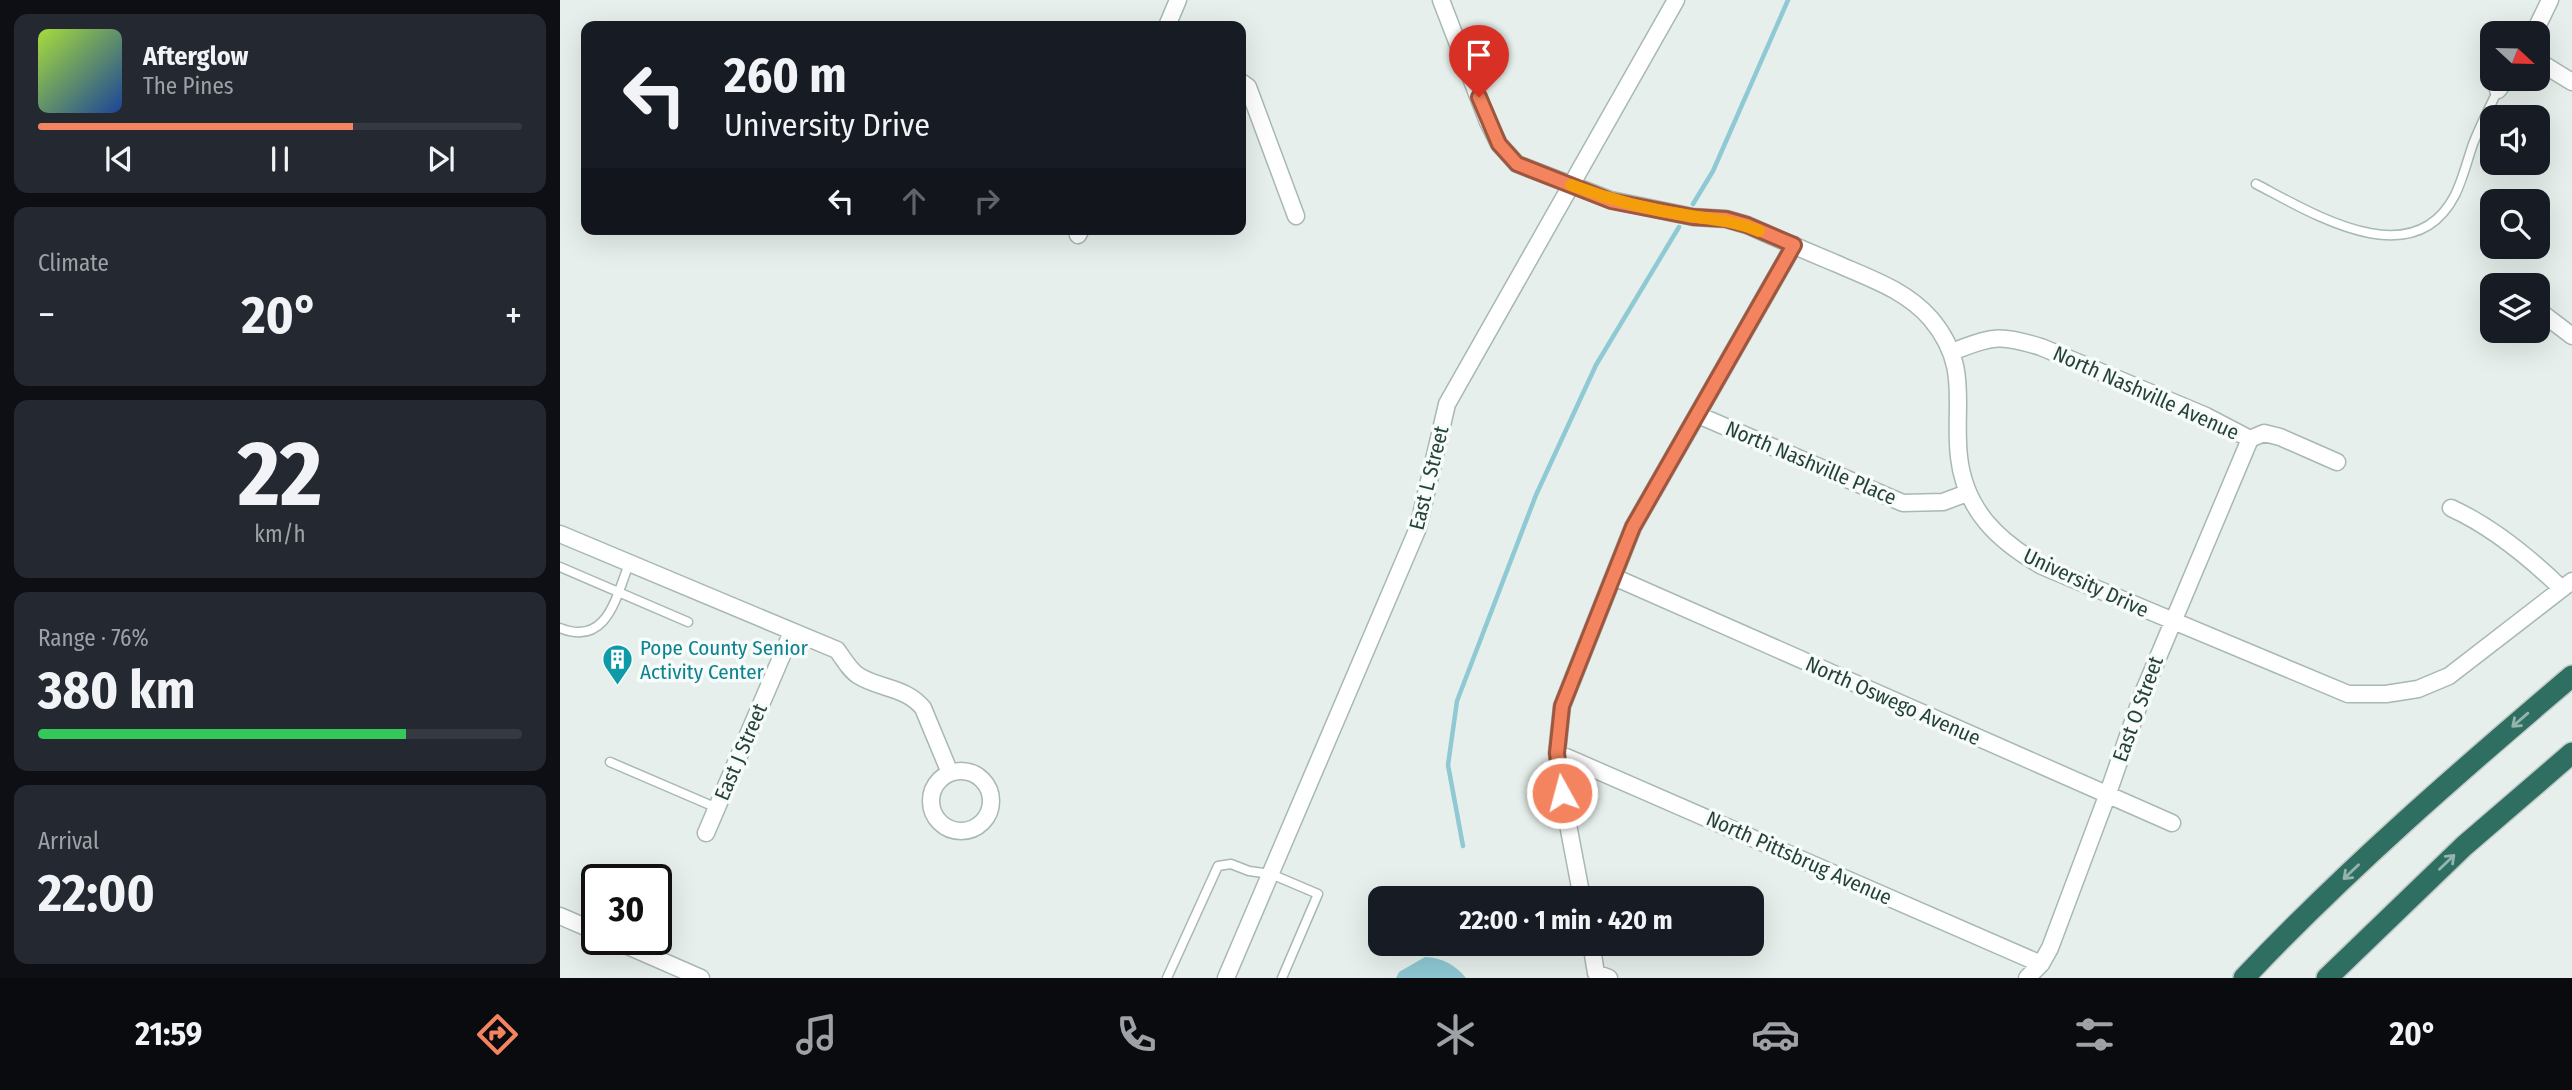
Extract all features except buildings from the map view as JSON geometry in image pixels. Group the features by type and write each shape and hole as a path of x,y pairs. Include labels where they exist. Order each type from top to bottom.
{"highway":[{"path":"2244,978 2274,946 2432,796 2572,676"},
{"path":"2327,978 2463,846 2572,753"}],"street":[{"path":"1169,21 1178,0"},
{"name":"University Drive","path":"1441,0 1488,122 1499,144 1517,164 1611,201 1693,217 1726,219 1747,225 1893,288 1916,304 1931,319 1951,352 1960,391 1959,456 1967,493 1992,531 2015,551 2042,566 2348,694 2386,694 2418,689 2449,676 2567,585"},
{"name":"East L Street","path":"1226,978 1418,528 1447,404 1676,0"},
{"path":"2539,21 2550,0"},
{"path":"2550,68 2572,82"},
{"path":"1246,86 1296,216"},
{"path":"1580,886 1557,753 1562,706 1633,527 1794,245"},
{"path":"2550,319 2572,335"},
{"name":"North Nashville Avenue","path":"1951,352 1993,337 2013,338 2041,346 2206,416 2250,439 2264,433 2280,437 2337,462"},
{"name":"North Nashville Place","path":"1698,415 1903,503 1943,502 1967,493"},
{"name":"East O Street","path":"2027,978 2050,948 2143,693 2250,439"},
{"path":"2451,509 2476,520 2567,585"},
{"path":"560,534 837,650 857,675 909,695 917,701 923,708 950,774"},
{"name":"North Oswego Avenue","path":"1614,577 2172,823"},
{"name":"East J Street","path":"706,833 792,632"},
{"name":"North Pittsbrug Avenue","path":"1557,753 2040,964"},
{"path":"560,916 581,925"},
{"path":"648,955 701,978"},
{"path":"1596,956 1603,975"}],"lane":[{"path":"2256,184 2360,232 2393,236 2416,230 2443,213 2456,194 2478,131 2499,91"},
{"path":"560,628 569,632 589,632 607,618 629,564"},
{"path":"560,567 688,622"},
{"path":"610,762 717,808"},
{"path":"1167,978 1218,866 1231,864 1249,871 1270,874 1318,894 1282,978"}],"water":[{"path":"1425,957 1448,963 1466,978 1396,978 1399,972"}],"waterway":[{"path":"1693,204 1713,171 1788,0"},
{"path":"1463,846 1448,765 1457,701 1536,495 1596,365 1679,227"}],"slow traffic":[{"path":"1571,185 1611,201 1693,217 1726,219 1759,231"}],"place":[{"name":"Pope County Senior Activity Center","path":"617,687"}],"route":[{"path":"1479,97 1499,144 1517,164 1611,201 1693,217 1726,219 1794,245 1633,527 1562,706 1557,753 1562,793"}]}
